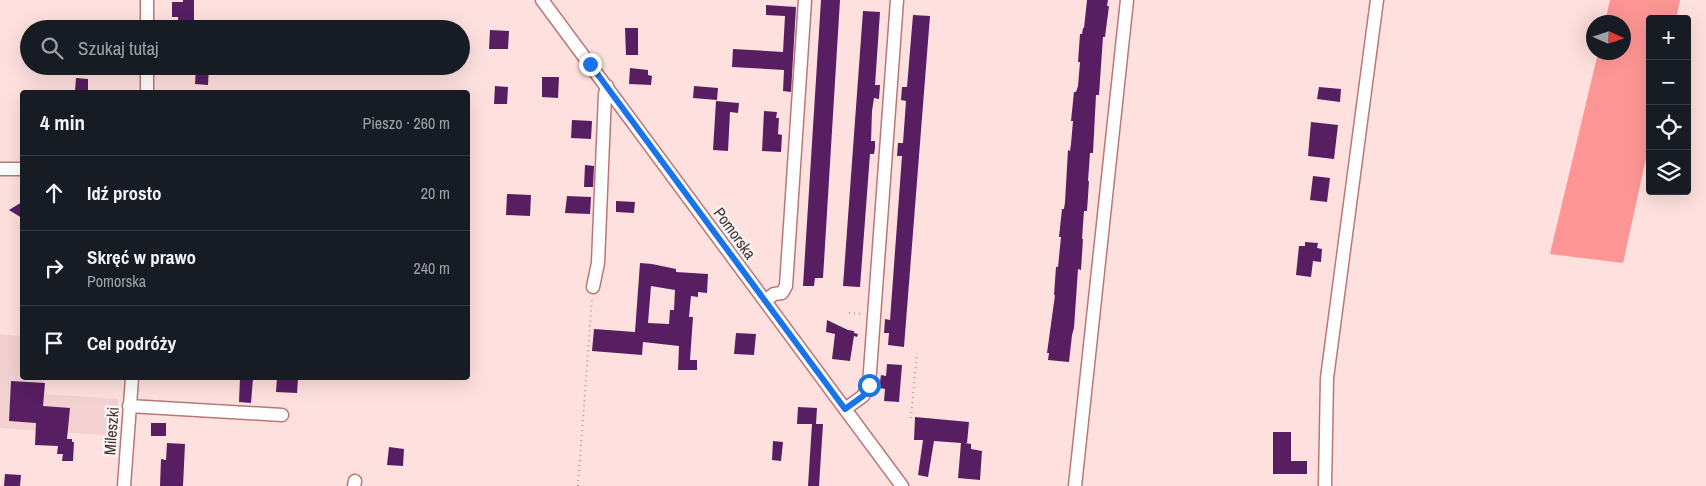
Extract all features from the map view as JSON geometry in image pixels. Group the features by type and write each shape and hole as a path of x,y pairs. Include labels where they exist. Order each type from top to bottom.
{"street":[{"path":"147,0 147,20"},
{"name":"Pomorska","path":"542,0 902,486"},
{"path":"764,301 774,294 782,293 786,286 805,0"},
{"path":"845,409 863,396 869,385 897,0"},
{"path":"1075,486 1127,0"},
{"path":"1325,486 1327,378 1377,0"},
{"path":"147,75 147,90"},
{"path":"593,287 598,263 605,94 607,86"},
{"path":"0,169 20,169"},
{"name":"Mileszki","path":"124,486 132,380"},
{"path":"129,406 282,415"}],"path":[{"path":"578,486 593,287"},
{"path":"911,418 917,353"}],"shaded area":[{"path":"1610,0 1680,0 1677,15 1646,15 1646,158 1623,263 1550,254 1596,60 1631,60 1631,15 1607,15"},
{"path":"0,334 20,336 20,380 44,380 44,394 118,399 118,436 0,428"}],"building":[{"path":"183,0 194,0 194,20 178,20 178,17 172,17 172,2 183,2"},
{"path":"821,0 840,0 823,278 815,278 814,286 803,286"},
{"path":"1087,0 1108,0 1107,6 1109,6 1105,37 1103,37 1099,95 1096,95 1093,153 1090,153 1087,211 1084,211 1081,270 1078,269 1074,328 1069,362 1048,360 1049,353 1047,353 1055,295 1056,267 1058,267 1062,209 1064,209 1065,202 1074,92 1076,92 1078,86 1080,34 1082,34 1084,28"},
{"path":"766,5 796,7 791,92 783,91 784,70 732,67 733,49 783,52 785,16 766,15"},
{"path":"863,11 880,12 875,85 880,85 879,99 874,98 872,111 871,141 875,141 875,148 874,154 870,154 860,287 843,286"},
{"path":"913,15 930,16 904,347 888,345 889,333 884,333 885,319 890,320 902,156 897,156 898,143 903,143 906,101 901,100 902,87 907,87"},
{"path":"625,28 638,28 638,55 626,55"},
{"path":"490,30 509,31 508,49 489,49"},
{"path":"630,68 648,70 648,75 652,76 651,85 629,84"},
{"path":"196,75 209,75 208,85 195,84"},
{"path":"542,77 559,77 558,98 542,97"},
{"path":"76,78 88,79 88,90 75,90"},
{"path":"495,86 508,87 507,104 494,104"},
{"path":"694,86 718,88 717,100 693,98"},
{"path":"1319,87 1341,89 1340,102 1317,99"},
{"path":"716,101 739,103 738,113 730,112 728,151 713,150"},
{"path":"764,111 777,112 776,118 779,118 778,134 782,135 781,152 762,151"},
{"path":"572,120 592,121 591,139 571,138"},
{"path":"1311,122 1338,125 1334,159 1308,156"},
{"path":"585,165 594,166 593,187 584,187"},
{"path":"1313,176 1330,178 1327,202 1310,200"},
{"path":"507,194 531,195 530,216 506,215"},
{"path":"567,196 591,197 590,214 565,213"},
{"path":"616,201 635,202 634,213 616,212"},
{"path":"20,203 20,217 9,210"},
{"path":"1305,242 1318,243 1317,248 1322,249 1321,262 1313,261 1311,277 1296,275 1299,246 1305,246"},
{"path":"640,263 676,269 676,272 708,274 707,293 698,292 698,297 691,296 689,317 693,317 690,360 697,360 697,370 678,370 679,346 643,342 642,355 592,351 594,329 635,332","holes":["651,286 675,290 674,310 670,310 669,324 648,323"]},
{"path":"827,320 858,334 857,337 854,336 850,361 832,359 835,334 826,332"},
{"path":"736,333 756,334 754,355 734,354"},
{"path":"887,364 902,365 899,402 884,401 885,389 880,388 880,382 881,375 886,376"},
{"path":"240,380 253,380 251,403 239,402"},
{"path":"277,380 298,380 297,393 276,392"},
{"path":"11,381 45,383 43,406 70,408 67,439 72,439 72,442 74,442 73,461 62,461 63,454 57,454 58,446 35,445 36,423 9,421"},
{"path":"798,407 817,408 816,424 797,424"},
{"path":"915,417 969,422 967,443 965,443 971,444 971,449 982,451 980,480 958,478 961,443 934,441 928,477 918,475 923,440 914,440"},
{"path":"151,423 166,423 166,436 151,436"},
{"path":"812,424 823,424 819,486 808,486"},
{"path":"1273,432 1291,432 1291,461 1307,461 1307,474 1273,474"},
{"path":"773,441 783,442 781,461 772,460"},
{"path":"167,443 185,444 183,486 160,486 161,459 166,460"},
{"path":"389,447 404,449 403,466 387,465"},
{"path":"5,474 21,475 20,486 4,486"}],"route":[{"path":"590,64 845,409 863,396 869,385"}]}
